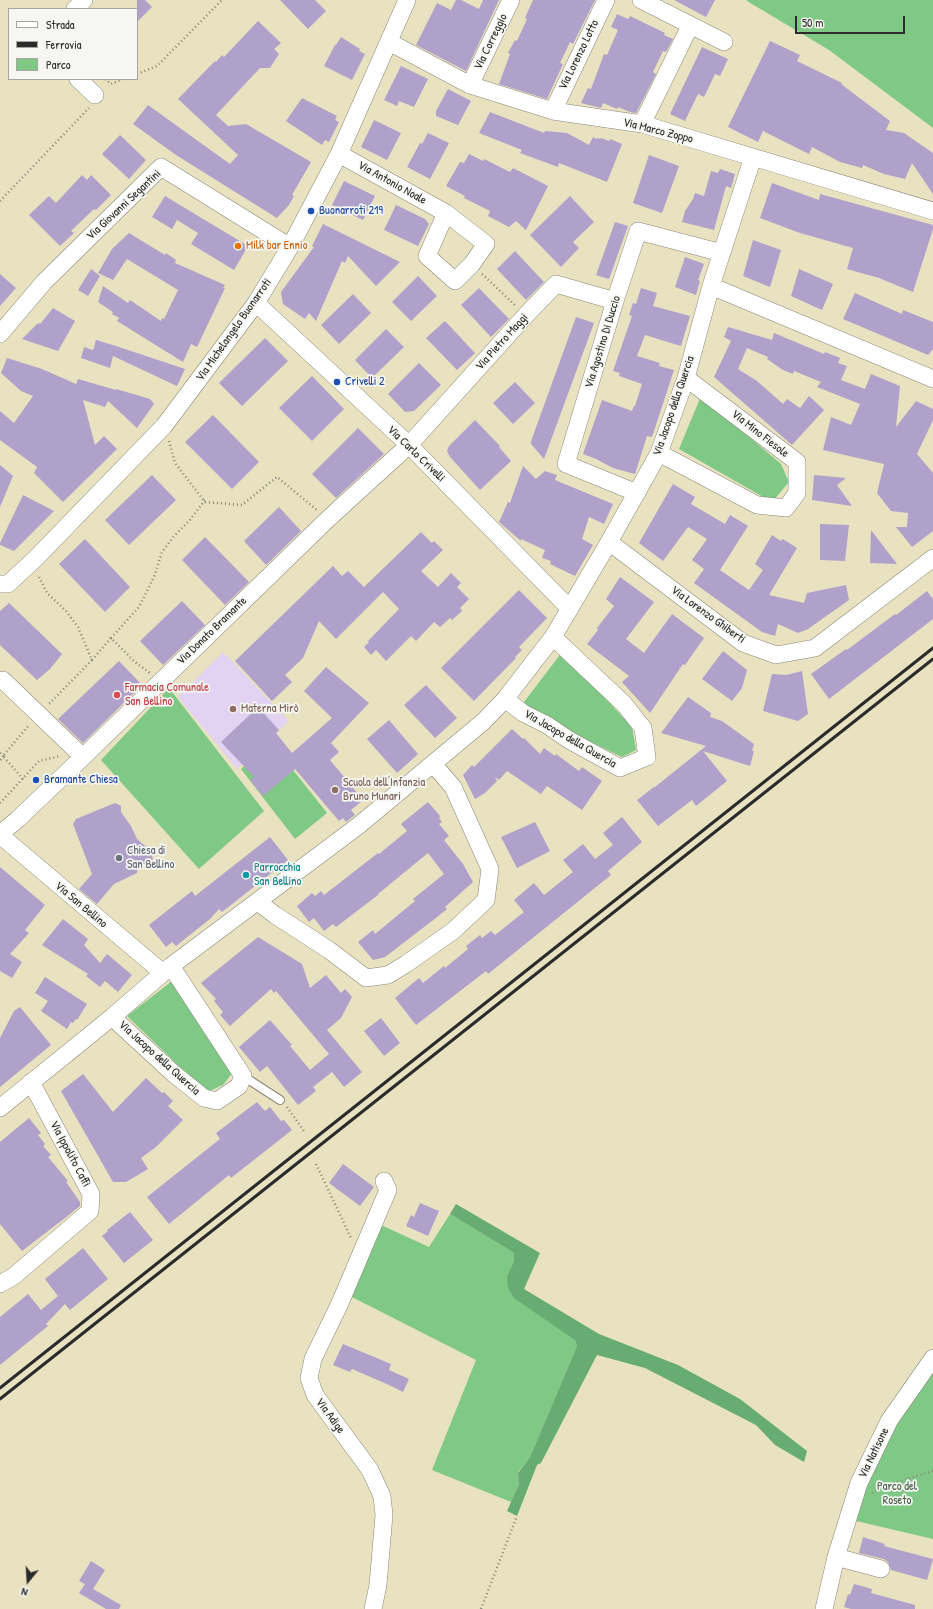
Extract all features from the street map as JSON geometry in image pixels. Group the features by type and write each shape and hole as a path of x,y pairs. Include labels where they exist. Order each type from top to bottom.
{"street":[{"path":"76,8 84,0"},
{"name":"Via Michelangelo Buonarroti","path":"0,584 8,584 35,559 164,426 256,303 290,247 339,154 407,0"},
{"name":"Via Correggio","path":"470,85 511,0"},
{"name":"Via Lorenzo Lotto","path":"552,111 606,0"},
{"path":"641,0 724,42"},
{"path":"642,124 690,26"},
{"name":"Via Marco Zoppo","path":"388,42 470,85 552,111 642,124 933,212"},
{"path":"79,80 98,96"},
{"name":"Via Antonio Noale","path":"339,154 446,213 486,244 472,264 455,281 427,256 446,213"},
{"name":"Via Jacopo della Quercia","path":"0,1108 167,970 358,826 484,721 504,699 553,637 659,453 686,378 722,253 753,157"},
{"name":"Via Giovanni Segantini","path":"0,334 44,282 161,167 290,247"},
{"name":"Via Agostino Di Duccio","path":"637,493 566,464 615,301 638,231 722,253"},
{"name":"Via Pietro Maggi","path":"408,446 526,315 556,284 615,301"},
{"path":"712,286 933,379"},
{"name":"Via Carlo Crivelli","path":"256,303 408,446 570,609"},
{"name":"Via Mino Fiesole","path":"659,453 757,505 786,508 797,493 797,462 686,378"},
{"name":"Via Donato Bramante","path":"0,835 18,819 80,754 161,680 329,518 408,446"},
{"name":"Via Lorenzo Ghiberti","path":"609,542 743,642 776,655 815,648 933,558"},
{"name":"Via Jacopo della Quercia","path":"504,699 523,713 547,725 569,740 620,768 647,757 644,728 624,704 553,637"},
{"path":"3,680 80,754"},
{"path":"258,902 275,915 329,950 366,978 388,975 453,931 486,900 490,869 453,787 433,764"},
{"name":"Via San Bellino","path":"0,835 167,970"},
{"path":"167,970 243,1076"},
{"name":"Via Jacopo della Quercia","path":"112,1017 174,1074 204,1098 217,1101 239,1086 243,1076"},
{"name":"Via Ippolito Caffi","path":"0,1284 14,1276 90,1211 91,1194 31,1082"},
{"name":"Via Adige","path":"373,1609 378,1585 384,1515 382,1496 370,1470 315,1395 309,1378 313,1359 342,1298 388,1190 384,1181"},
{"name":"Via Natisone","path":"824,1609 836,1558 859,1483 890,1421 933,1358"},
{"path":"836,1558 881,1569"}],"lane":[{"path":"243,1076 280,1100"}],"path":[{"path":"138,74 157,66 222,0"},
{"path":"106,80 111,84"},
{"path":"0,201 98,96 111,84 121,80"},
{"path":"472,264 526,315"},
{"path":"164,426 175,463 205,500 205,502 242,505 277,477 329,518"},
{"path":"0,761 39,714 92,660 139,607 154,577 162,552 205,500"},
{"path":"35,559 39,578 47,592 66,611 78,627 92,660"},
{"path":"111,638 134,662 161,680"},
{"path":"0,753 23,779"},
{"path":"0,804 40,761 80,754"},
{"path":"292,1112 304,1131"},
{"path":"316,1164 353,1241"},
{"path":"853,1505 882,1487 933,1471"},
{"path":"481,1609 517,1516"}],"shaded area":[{"name":"Materna Mirò","path":"223,652 289,721 237,769 178,697"}],"green space":[{"path":"747,0 933,0 933,128 829,50"},
{"path":"701,396 781,464 789,482 772,502 679,449"},
{"path":"562,652 632,727 636,750 622,757 521,706"},
{"path":"169,688 264,811 199,869 101,760"},
{"path":"271,742 327,813 295,839 241,769"},
{"path":"172,981 233,1072 223,1085 207,1092 127,1016"},
{"path":"456,1204 540,1253 524,1289 599,1334 678,1365 740,1399 807,1451 804,1462 775,1445 756,1425 645,1368 597,1355 541,1463 537,1465 517,1516 507,1511 519,1484 518,1473 530,1457 577,1346 575,1340 514,1298 508,1288 507,1276 514,1261 514,1253 450,1214"},
{"path":"450,1214 514,1253 514,1261 507,1276 575,1340 577,1346 530,1457 518,1472 519,1484 511,1502 432,1470 476,1360 344,1293 381,1225 429,1247"},
{"name":"Parco del Roseto","path":"933,1364 933,1539 852,1520 893,1422"}],"building":[{"path":"137,0 145,0 152,7 138,21"},
{"path":"280,0 315,0 326,11 308,29"},
{"path":"456,0 461,0 479,9 483,0 499,0 466,71 416,45 437,3 451,10"},
{"path":"533,0 595,0 573,44 570,42 560,63 563,64 547,99 499,84 510,54 508,53 515,40 517,41 527,19 525,18"},
{"path":"674,0 715,0 706,17"},
{"path":"617,14 628,19 630,16 665,33 664,35 673,39 666,52 663,51 653,72 656,74 636,113 618,107 617,109 603,103 601,108 581,103 588,88 591,89 604,54 607,55 618,30 611,27"},
{"path":"258,21 281,43 274,49 279,54 270,68 260,68 216,115 228,126 246,124 311,162 292,195 294,196 289,205 277,218 176,155 133,124 148,105 230,164 238,155 178,99 215,61 216,62 222,55 224,57"},
{"path":"341,37 365,54 352,80 324,66"},
{"path":"770,41 800,55 797,61 842,83 841,84 890,121 886,130 904,133 933,153 933,194 912,163 905,179 884,174 863,165 862,168 840,162 812,147 809,154 763,131 758,142 728,127"},
{"path":"702,47 728,59 720,76 715,74 704,97 698,94 685,121 670,114"},
{"path":"401,66 428,79 414,107 399,101 397,106 384,100"},
{"path":"448,89 471,101 458,125 436,116 436,111"},
{"path":"302,98 337,116 335,120 339,122 329,142 325,140 322,145 286,121"},
{"path":"490,112 544,133 545,131 567,133 589,145 593,137 596,139 601,138 609,141 610,139 622,144 607,182 559,163 558,167 520,153 522,150 479,133"},
{"path":"374,120 401,133 387,160 361,147"},
{"path":"428,133 449,143 430,179 407,167 420,143 422,144"},
{"path":"120,135 146,160 129,179 102,154"},
{"path":"469,154 483,161 484,159 510,172 513,168 548,186 526,230 516,221 509,227 488,216 490,211 464,198 465,196 446,186 460,162 464,163"},
{"path":"649,155 679,166 662,213 633,203"},
{"path":"720,169 735,174 731,188 726,186 714,230 682,222 685,211 695,193 704,196 711,171 718,173"},
{"path":"82,175 87,180 91,175 111,195 71,231 74,233 60,246 29,215 49,196 56,203"},
{"path":"344,181 375,196 363,220 332,205"},
{"path":"772,183 819,200 820,194 933,225 913,292 879,278 847,269 853,248 800,233 760,218"},
{"path":"165,196 248,246 234,270 191,244 198,233 177,220 172,229 152,217"},
{"path":"570,196 594,222 573,242 579,248 561,267 530,235"},
{"path":"396,205 425,219 429,224 418,246 384,230"},
{"path":"615,222 628,226 609,279 596,275"},
{"path":"323,224 400,262 376,286 348,256 345,263 342,261 316,321 309,313 305,319 283,304 281,292 314,247 312,246"},
{"path":"129,233 165,255 166,253 176,260 175,263 225,285 223,288 225,288 197,347 191,344 183,362 117,321 119,318 112,314 113,312 98,302 103,286 128,303 130,300 161,321 162,318 164,319 178,290 127,259 113,280 98,273 112,249"},
{"path":"753,240 781,250 770,287 743,276"},
{"path":"515,251 544,282 526,300 497,269"},
{"path":"685,257 704,264 698,280 700,281 696,295 675,287"},
{"path":"91,269 100,276 88,296 78,290"},
{"path":"799,269 833,284 822,310 791,296"},
{"path":"0,274 16,288 0,306"},
{"path":"418,276 437,296 411,321 392,302"},
{"path":"479,288 509,319 491,337 461,305"},
{"path":"641,288 657,293 653,306 690,316 681,346 645,335 637,356 660,363 659,366 674,370 652,437 647,436 635,474 613,468 583,454 602,400 632,411 635,406 642,384 619,376 620,373 613,371 632,316 629,315 633,303 636,304"},
{"path":"855,293 902,314 903,310 933,322 933,349 928,355 843,319"},
{"path":"353,294 371,313 339,344 321,325"},
{"path":"53,308 75,321 58,351 22,339 38,323 40,324"},
{"path":"576,317 594,323 544,459 531,444 532,441 530,444"},
{"path":"445,321 475,353 457,370 426,338"},
{"path":"728,327 772,340 774,333 824,354 825,352 840,358 838,363 847,366 841,380 865,389 871,374 900,386 896,427 916,401 933,409 933,420 917,454 933,473 933,531 912,547 896,527 907,527 908,513 891,511 877,493 884,464 823,450 831,417 851,425 860,404 817,387 821,382 794,371 793,374 783,370 767,359 768,357 747,348 738,369 757,381 783,404 787,399 800,408 809,396 824,410 792,445 714,377 731,341 724,337"},
{"path":"386,329 404,347 372,378 355,360"},
{"path":"265,338 288,361 242,406 219,383"},
{"path":"96,340 185,369 177,386 113,356 110,368 81,358 84,347 93,350"},
{"path":"7,358 42,369 76,384 78,379 150,399 154,404 137,428 108,401 105,407 83,400 95,445 104,436 117,449 63,502 34,473 37,467 0,440 0,411 14,423 33,396 21,391 1,373"},
{"path":"419,363 441,385 414,411 405,412 388,394"},
{"path":"312,376 344,409 312,441 279,408"},
{"path":"515,382 535,403 513,424 493,403"},
{"path":"213,415 259,462 232,489 185,442"},
{"path":"475,420 500,446 499,447 511,461 480,490 450,457 447,451 449,446"},
{"path":"358,428 384,454 336,498 312,474"},
{"path":"0,465 13,476 0,507"},
{"path":"523,466 536,479 545,471 557,475 555,480 613,504 604,524 589,517 582,539 593,545 575,576 550,564 551,561 542,558 545,550 521,539 521,541 499,522 508,502 510,503"},
{"path":"152,475 176,500 129,545 105,520"},
{"path":"814,475 846,478 837,485 852,506 812,500"},
{"path":"673,484 695,497 691,504 725,524 730,515 748,526 720,570 749,590 763,570 755,564 772,535 781,541 783,539 797,548 769,595 804,603 807,593 846,585 849,600 808,629 798,633 778,624 775,636 762,632 694,583 704,569 692,560 707,539 688,527 663,561 639,543"},
{"path":"23,495 54,511 14,551 0,545 0,543"},
{"path":"279,507 301,531 266,565 244,541"},
{"path":"820,524 849,525 845,561 820,560"},
{"path":"871,530 897,564 870,563"},
{"path":"421,532 432,543 434,541 443,550 421,571 438,587 451,573 461,583 457,587 469,599 460,608 462,611 452,620 450,618 440,627 434,622 416,641 411,636 386,661 376,650 371,655 364,647 399,609 383,592 336,639 319,621 303,658 285,675 292,682 272,701 235,661 333,566 342,576 348,571 364,587"},
{"path":"205,537 249,582 225,605 182,560"},
{"path":"85,539 130,587 105,612 59,564"},
{"path":"620,577 654,602 626,639 644,653 672,614 704,638 685,665 683,664 650,713 622,682 629,676 587,644 614,606 606,599"},
{"path":"519,590 547,618 519,647 522,650 515,657 516,658 474,701 441,668"},
{"path":"927,591 933,599 933,619 829,699 811,674 846,649 847,650 895,614 896,615"},
{"path":"182,601 205,625 163,665 140,641"},
{"path":"9,603 62,654 50,669 37,680 0,645 0,611"},
{"path":"723,651 747,670 742,688 732,701 702,679"},
{"path":"119,661 142,685 83,743 58,719"},
{"path":"326,667 369,703 331,743 339,752 330,760 363,800 351,810 355,815 346,822 343,818 339,821 295,769 263,796 250,780 254,777 221,742 258,707 279,730 276,733 292,753 332,718 304,691"},
{"path":"802,671 808,714 798,721 763,711 772,674 786,675"},
{"path":"426,685 457,718 435,738 404,705"},
{"path":"688,697 711,713 710,717 722,721 754,744 752,751 754,751 750,766 703,751 727,781 696,806 692,800 658,826 637,800 706,746 661,733"},
{"path":"389,720 418,754 397,773 367,739"},
{"path":"512,729 523,739 524,738 540,754 544,748 555,756 556,754 579,771 582,767 602,781 582,810 547,786 541,794 507,771 499,780 495,777 497,781 485,793 475,799 463,775 472,765 474,767"},
{"path":"428,802 440,816 439,818 442,822 439,824 449,836 444,840 463,864 473,882 445,907 447,909 385,957 373,960 358,942 373,930 375,934 415,901 413,899 444,874 428,853 378,895 336,927 333,924 324,931 314,918 309,922 297,906 312,893 315,896 321,891 324,895 378,853 379,854 407,831 401,824"},
{"name":"Chiesa di San Bellino","path":"115,803 121,806 121,812 131,826 137,839 152,852 153,864 138,864 137,873 114,884 97,904 79,889 92,874 73,824 76,819"},
{"path":"622,817 642,842 608,871 611,875 488,974 486,971 416,1025 395,998 419,978 423,983 444,966 445,968 468,949 466,946 480,935 482,938 491,931 495,935 524,912 514,900 534,883 544,895 573,872 563,860 583,844 595,859 613,845 603,833"},
{"path":"535,822 550,851 517,868 501,837"},
{"path":"270,837 288,860 222,912 219,909 210,919 176,946 172,942 166,947 149,925 192,891 195,896"},
{"path":"0,867 45,905 25,930 29,933 10,954 22,962 12,978 0,971"},
{"path":"63,919 88,939 84,945 100,963 107,954 132,975 118,992 105,981 100,987 86,976 88,974 42,945"},
{"path":"258,937 302,964 310,988 326,975 341,993 345,989 352,997 341,1018 327,1030 362,1072 344,1087 332,1072 313,1087 316,1091 298,1105 267,1066 260,1072 239,1047 270,1020 292,1045 290,1046 310,1070 329,1054 276,991 274,993 271,989 230,1026 220,1015 223,1012 214,1001 216,999 201,983"},
{"path":"45,977 87,1004 77,1020 76,1019 73,1023 71,1022 67,1029 41,1011 48,1001 35,993"},
{"path":"20,1007 51,1045 0,1087 0,1038 14,1011"},
{"path":"381,1018 400,1043 384,1056 364,1031"},
{"path":"83,1074 113,1112 146,1078 173,1101 168,1106 183,1120 156,1147 141,1158 148,1169 126,1182 113,1182 61,1091"},
{"path":"257,1102 265,1111 270,1107 281,1121 284,1120 292,1130 231,1178 229,1175 169,1224 147,1197 220,1139 216,1133"},
{"path":"29,1118 41,1133 38,1135 45,1144 43,1146 51,1155 48,1157 68,1181 66,1182 80,1202 80,1206 22,1251 0,1224 0,1142"},
{"path":"343,1164 374,1187 360,1206 329,1183"},
{"path":"420,1203 439,1211 428,1236 406,1226 411,1215 414,1217"},
{"path":"130,1212 153,1240 124,1263 102,1236 108,1231 107,1230"},
{"path":"83,1248 108,1279 70,1310 65,1304 46,1324 48,1326 0,1365 0,1317 28,1294 41,1310 58,1296 45,1279"},
{"path":"343,1344 391,1364 389,1370 409,1379 403,1392 352,1369 350,1372 333,1365"},
{"path":"863,1537 885,1544 884,1546 933,1559 927,1580 891,1570 888,1562 884,1559 859,1553"},
{"path":"91,1561 105,1570 93,1589 121,1605 119,1609 106,1609 79,1593 85,1584 79,1581"},
{"path":"854,1584 872,1589 871,1593 915,1605 915,1609 851,1609 844,1607 848,1594 850,1595"}],"railway":[{"path":"0,1388 933,648"},
{"path":"0,1399 933,659"}],"place":[{"name":"Buonarroti 219","path":"311,211"},
{"name":"Milk bar Ennio","path":"238,246"},
{"name":"Crivelli 2","path":"337,382"},
{"name":"Farmacia Comunale San Bellino","path":"117,695"},
{"name":"Materna Mirò","path":"233,709"},
{"name":"Bramante Chiesa","path":"36,780"},
{"name":"Scuola dell'Infanzia Bruno Munari","path":"335,790"},
{"name":"Chiesa di San Bellino","path":"119,858"},
{"name":"Parrocchia San Bellino","path":"246,875"}]}
